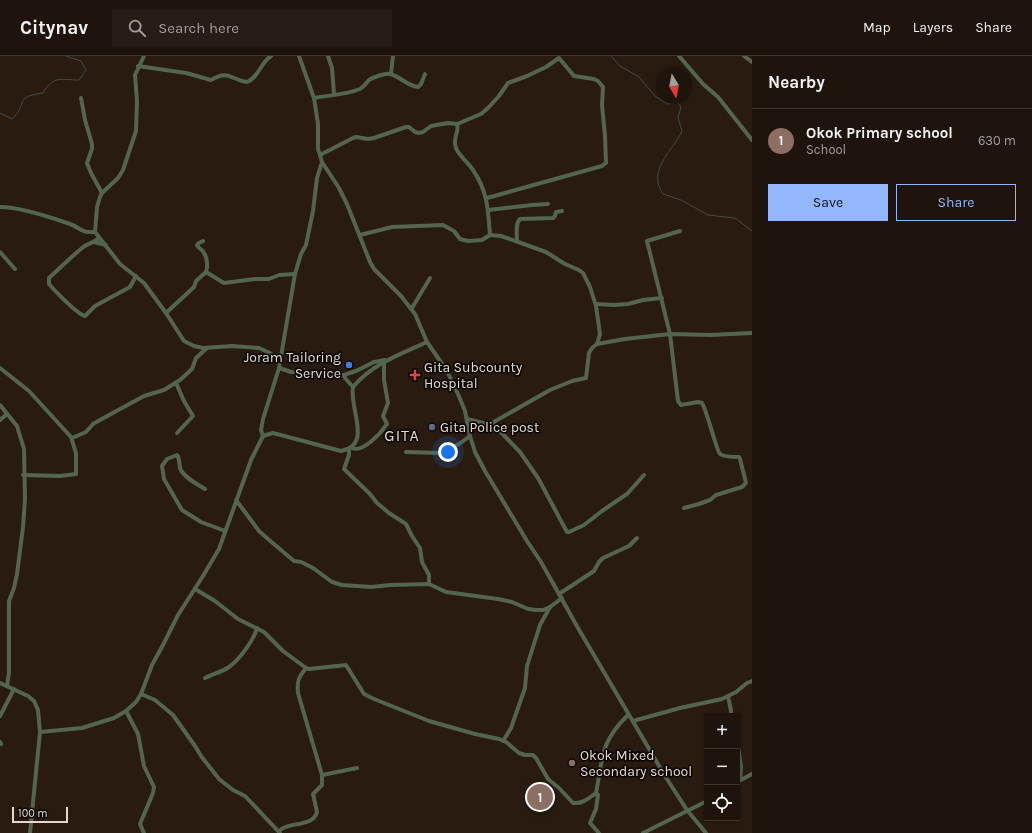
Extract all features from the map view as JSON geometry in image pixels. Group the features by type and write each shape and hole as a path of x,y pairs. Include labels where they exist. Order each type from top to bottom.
{"street":[{"path":"144,56 135,75 137,101 136,132 123,170 118,178 102,193 97,207 95,232 120,264 144,283 184,341 194,346 207,348 232,346 259,348 270,353 280,362"},
{"path":"138,66 186,73 211,80 222,74 226,74 247,82 252,79 262,64 271,56"},
{"path":"299,56 314,98 318,124 318,149 322,162 339,188 374,269 412,308 427,342 447,371 467,419 474,452 541,562 628,715 665,776 687,810 706,833"},
{"path":"328,56 332,68 334,94"},
{"path":"391,74 393,56"},
{"path":"679,56 718,97 752,140"},
{"path":"744,56 752,62"},
{"path":"320,155 356,137 368,139 374,138 406,127 419,133 431,126 448,123 458,124 481,114 488,108 508,83 546,67 559,58 574,76 598,81 602,87 606,163 602,166 487,198"},
{"path":"314,98 334,94 344,94 363,87 370,79 391,74 409,85 418,87 421,84 425,74"},
{"path":"81,98 85,120 92,144 92,149 87,163 102,193"},
{"path":"458,124 455,135 456,148 474,172 487,198 490,235"},
{"path":"40,732 82,728 114,718 126,711 136,702 141,694 152,665 180,611 219,549 236,500 261,438 262,419 279,368 294,274 306,245 313,211 317,178 322,162"},
{"path":"488,210 548,204"},
{"path":"0,207 9,207 56,219 73,225 80,230 95,232"},
{"path":"518,241 517,225 520,219 553,218 556,212 562,211"},
{"path":"360,235 392,227 443,224 454,230 460,239 468,242 482,240 490,235 501,236 546,252 583,273 596,304 600,334 597,344"},
{"path":"680,231 647,241 670,334 679,404 702,403 714,435 718,452 721,455 739,457 746,483 742,486 716,495 710,500 684,508"},
{"path":"99,238 80,249 48,280 49,284 81,315 85,316 95,306 130,287 136,276"},
{"path":"166,313 194,287 196,281 206,272 207,267 205,253 198,248 197,245 203,241"},
{"path":"94,242 106,245"},
{"path":"0,252 15,269"},
{"path":"206,272 224,283 255,279 269,279 280,275 294,274"},
{"path":"412,308 430,278"},
{"path":"596,304 628,304 643,300 662,298"},
{"path":"467,419 483,423 492,423 550,390 572,381 586,378 589,353 597,344 670,334 710,335 752,333"},
{"path":"427,342 370,371 353,387 353,402 358,425 356,441 351,449 344,469 370,494 377,503 406,524 420,548 422,562 429,575 429,584"},
{"path":"72,438 86,432 93,424 144,396 164,390 176,383 192,369 196,358 207,348"},
{"path":"279,368 291,372 344,375 374,362 390,360"},
{"path":"261,438 273,433 341,452 351,449 360,449 378,435 387,424 383,416 388,403 384,380 384,363"},
{"path":"0,368 29,392 72,438 76,453 76,474 60,476 23,474"},
{"path":"344,375 353,387"},
{"path":"176,383 193,416 177,433"},
{"path":"0,405 17,426 24,449 23,474 25,499 22,542 14,588 9,601 9,673 7,686"},
{"path":"0,420 7,414"},
{"path":"492,423 520,452 535,473 567,532 574,531 584,525 626,494 644,475"},
{"path":"406,452 440,452 459,444 470,436"},
{"path":"205,489 185,475 180,468 179,458 177,455 167,458 162,466 164,479 182,510 201,522 225,531"},
{"path":"236,500 259,531 268,539 294,560 302,562 313,568 332,582 342,585 371,587 429,584 446,592 498,599 512,602 528,609 543,610 550,607"},
{"path":"503,741 511,728 525,688 527,666 540,625 550,607 561,596 594,571 603,558 628,546 636,538"},
{"path":"195,589 215,601 238,619 264,632 283,651 306,668 309,669 346,665 364,694 374,699 429,721 503,741 519,753 533,755 548,779 573,803 576,804 587,800 596,793"},
{"path":"205,678 229,667 255,635 257,628"},
{"path":"141,694 155,700 173,715 201,756 219,778 233,790 245,796 279,832 284,827 304,823 314,818 316,814 313,792 322,785 322,775 298,693 297,682 306,668"},
{"path":"633,721 680,708 722,699 752,681"},
{"path":"0,683 28,696 34,701 38,710 40,732 30,833"},
{"path":"0,716 14,689"},
{"path":"728,696 731,713"},
{"path":"126,711 138,734 144,766 154,787 140,824 144,833"},
{"path":"600,833 590,823 596,809 598,795 596,793 602,758 606,745 614,730 628,715"},
{"path":"740,760 740,774"},
{"path":"322,775 357,768"},
{"path":"740,780 752,774"},
{"path":"643,833 704,802"}],"waterway":[{"path":"0,113 12,119 20,109 24,99 28,96 43,93 54,81 62,79 79,80 86,70 81,61 66,56"},
{"path":"611,56 620,66 639,77 655,96 667,104 678,103 681,107 678,118 682,131 662,162 658,175 658,185 663,194 681,200 708,215 735,218 752,231"}],"place":[{"name":"Joram Tailoring Service","path":"349,365"},
{"name":"Gita Subcounty Hospital","path":"415,375"},
{"name":"Gita Police post","path":"432,427"},
{"name":"Okok Mixed Secondary school","path":"572,763"},
{"name":"Okok Primary school","path":"540,797"}],"district":[{"name":"GITA","path":"402,435"}]}
